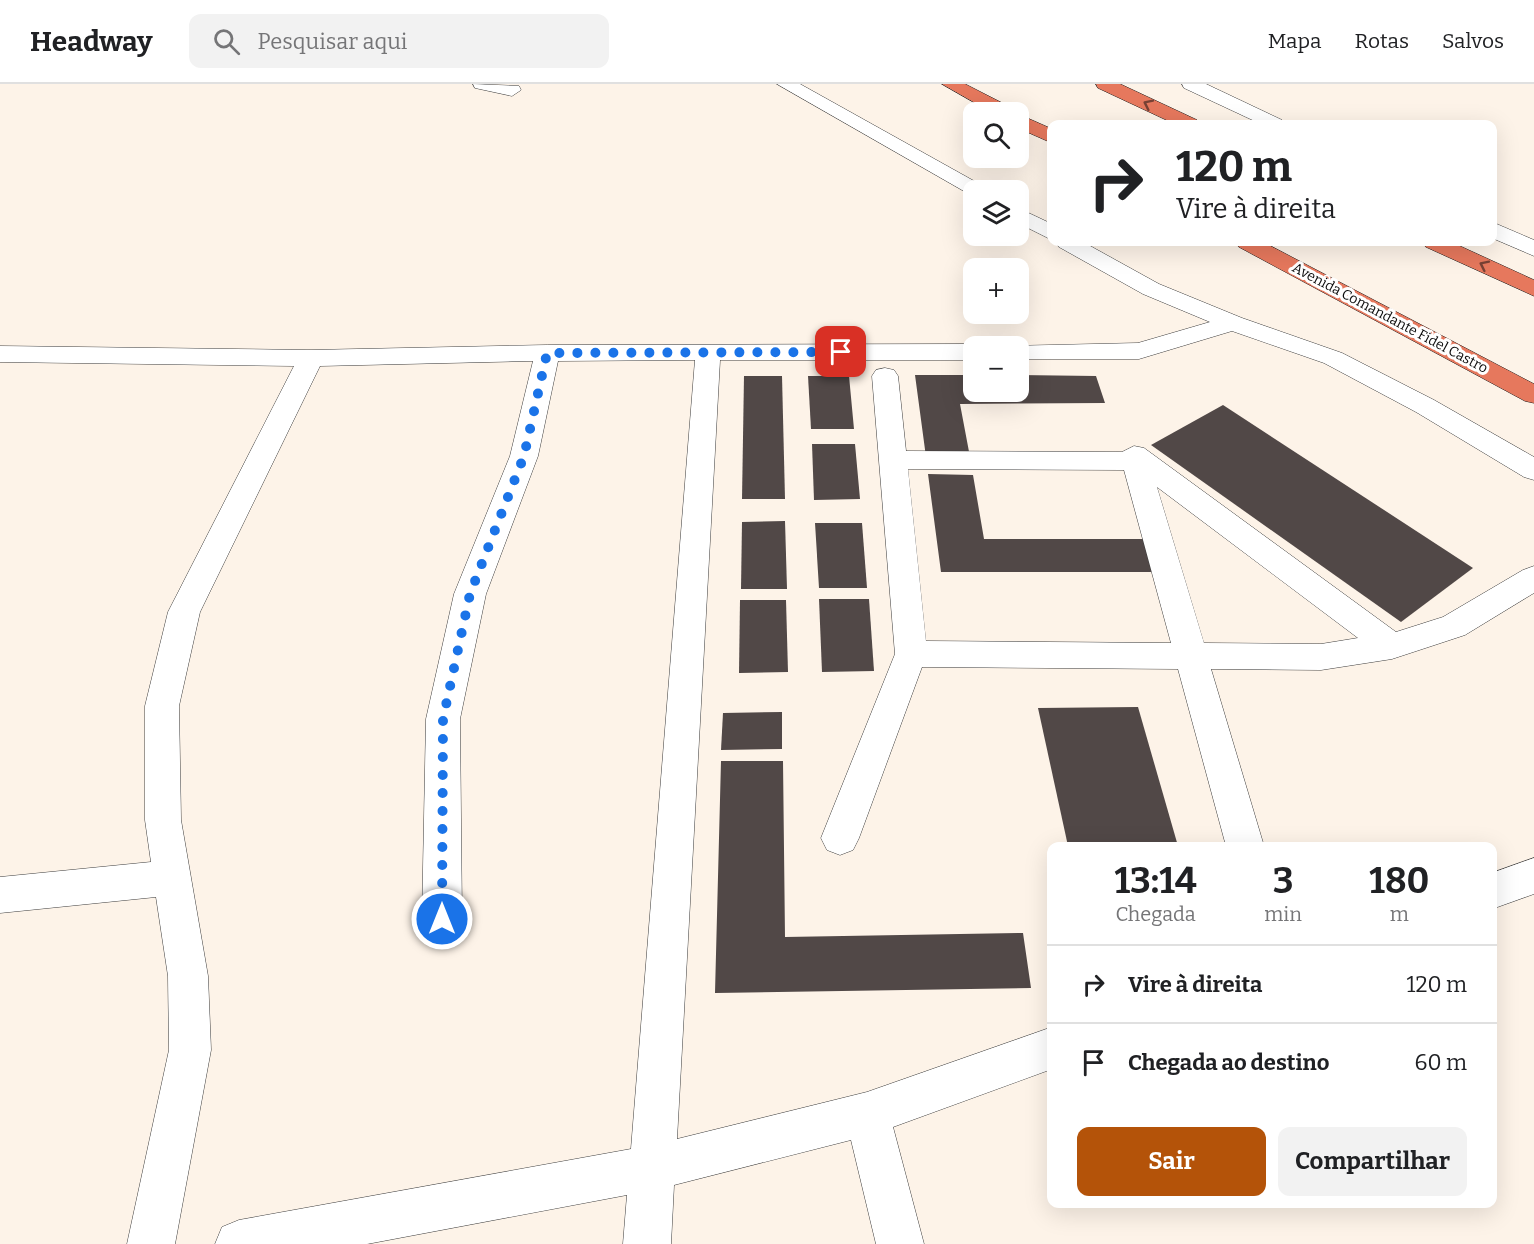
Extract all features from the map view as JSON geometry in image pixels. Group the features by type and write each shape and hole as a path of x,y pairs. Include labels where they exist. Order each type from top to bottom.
{"highway":[{"path":"951,84 986,102"},
{"path":"1112,85 1182,120"},
{"path":"1029,126 1047,134"},
{"name":"Avenida Comandante Fidel Castro","path":"1255,246 1534,394"},
{"path":"1443,246 1534,289"}],"street":[{"path":"482,84 512,90"},
{"path":"1191,84 1267,120"},
{"path":"798,86 883,138 963,183"},
{"path":"883,138 885,117 944,156 974,180"},
{"path":"1029,220 1047,229"},
{"path":"1497,231 1534,249"},
{"path":"1074,246 1151,289 1233,323 1334,358 1425,406 1534,470"},
{"path":"1029,351 1139,351 1233,323"},
{"path":"0,354 311,358 547,353 963,351"},
{"path":"442,919 443,719 470,594 524,456 547,353"},
{"path":"647,1244 708,353"},
{"path":"151,1244 190,1050 188,976 163,820 162,706 184,612 311,358"},
{"path":"840,838 911,654 885,376"},
{"path":"1244,842 1134,455 1392,646"},
{"path":"893,460 1135,461"},
{"path":"911,654 1321,657 1392,646 1454,626 1534,578"},
{"path":"1497,889 1534,876"},
{"path":"0,895 171,878"},
{"path":"239,1244 652,1168 867,1114 1047,1050"},
{"path":"867,1114 900,1244"}],"building":[{"path":"915,375 963,375 963,402 1029,402 1029,375 1096,376 1105,403 960,404 970,457 926,457"},
{"path":"744,376 782,376 785,499 742,499"},
{"path":"808,376 849,376 854,429 811,429"},
{"path":"1223,405 1473,568 1401,622 1151,445"},
{"path":"812,444 855,444 860,499 814,500"},
{"path":"928,474 973,475 984,539 1147,539 1157,572 941,572"},
{"path":"785,521 787,589 741,589 742,522"},
{"path":"815,523 862,523 867,588 819,588"},
{"path":"819,599 869,599 874,671 822,672"},
{"path":"740,600 786,600 788,672 739,673"},
{"path":"1138,707 1177,842 1067,842 1038,708"},
{"path":"782,712 782,749 721,750 723,713"},
{"path":"721,761 783,761 785,937 1023,933 1031,988 715,993"}],"route":[{"path":"442,919 443,719 470,594 524,456 547,353 841,352"}]}
